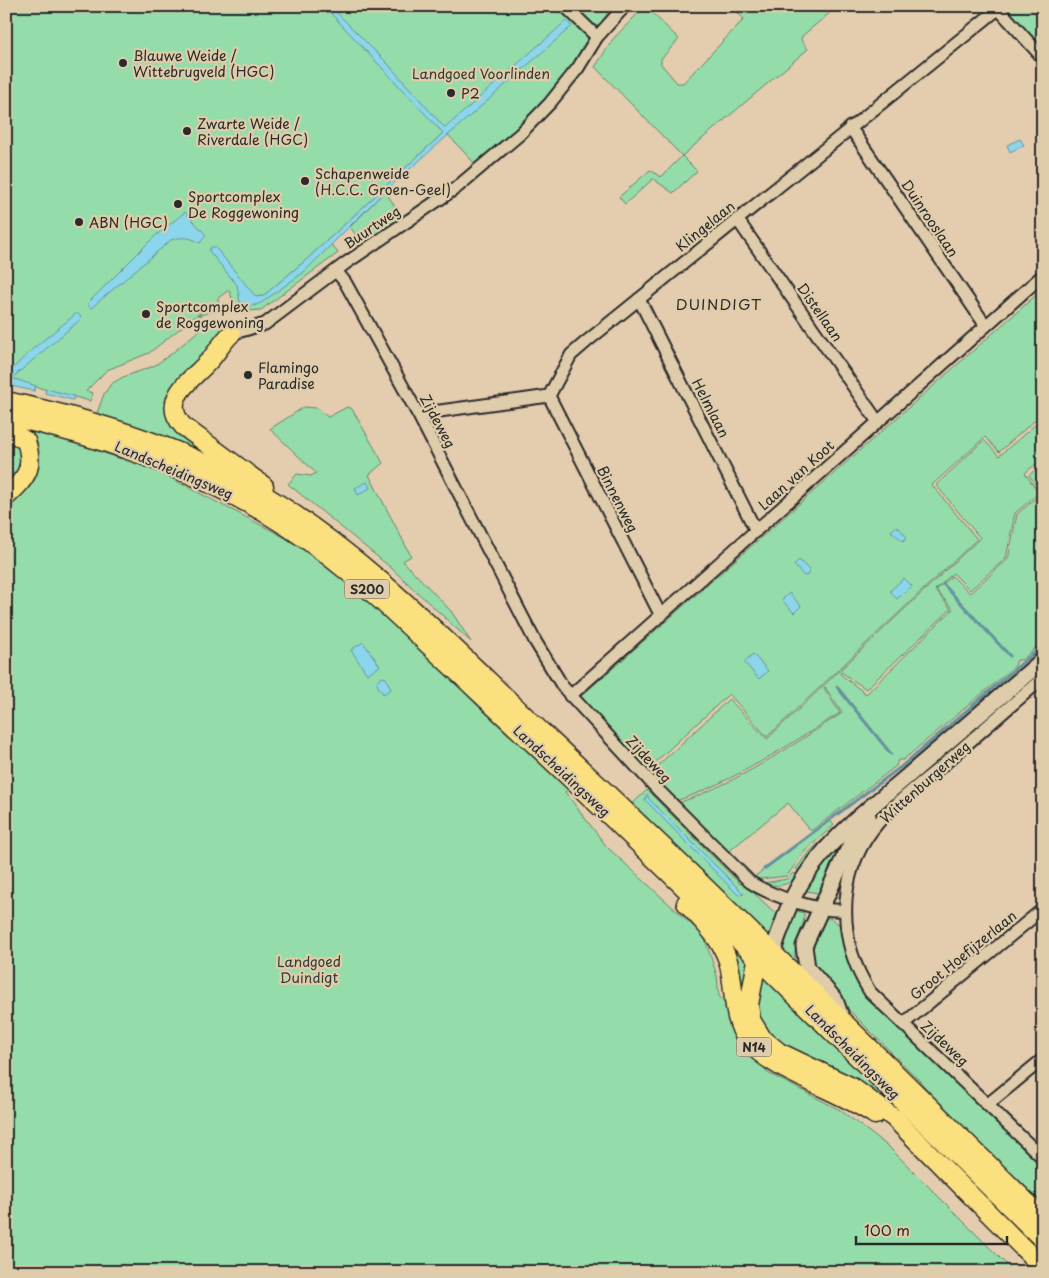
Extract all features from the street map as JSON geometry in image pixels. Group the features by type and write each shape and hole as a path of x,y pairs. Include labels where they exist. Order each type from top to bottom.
{"main road":[{"path":"231,334 209,362 180,389 174,403 175,415 182,426 256,478 292,512"},
{"name":"Landscheidingsweg","path":"6,401 41,408 124,433 186,456 231,476 292,512 366,568 620,815 657,861 842,1019 1043,1218"},
{"name":"Landscheidingsweg","path":"6,416 118,445 223,489 274,518 321,550 355,578 758,938 775,975 1043,1240"},
{"path":"6,429 26,441 30,453 30,467 24,479 6,497"},
{"name":"N14","path":"657,861 682,899 722,947 730,968 738,1023 752,1046 778,1065 868,1111 936,1160"},
{"name":"N14","path":"766,956 750,992 749,1005 751,1020 762,1038 779,1052 863,1094 904,1126 1043,1268"}],"street":[{"path":"565,6 597,37"},
{"name":"Buurtweg","path":"231,334 266,324 398,226 456,188 520,134 550,104 578,68 597,37 625,6"},
{"path":"997,8 1043,58"},
{"name":"Klingelaan","path":"548,396 571,355 997,8"},
{"name":"Duinrooslaan","path":"850,128 986,326"},
{"name":"Distellaan","path":"737,219 878,422"},
{"name":"Zijdeweg","path":"336,271 345,282 418,414 535,641 570,696 658,790 750,882 762,889 831,911 844,910 850,946 859,975 870,992 1043,1158"},
{"name":"Laan van Koot","path":"570,696 1043,275"},
{"name":"Helmlaan","path":"639,298 756,531"},
{"path":"418,414 548,396"},
{"name":"Binnenweg","path":"548,396 661,616"},
{"name":"Wittenburgerweg","path":"766,956 804,877 840,832 882,800 1043,660"},
{"name":"Wittenburgerweg","path":"844,910 853,865 860,848 874,828 899,803 1043,678"},
{"name":"Wittenburgerweg","path":"842,1019 835,1000 816,982 807,968 805,942 858,830 882,800"},
{"name":"Groot Hoefijzerlaan","path":"903,1024 1043,909"},
{"path":"988,1104 1043,1059"}],"green space":[{"name":"Sportcomplex De Roggewoning","path":"6,6 612,6 565,79 536,113 476,165 437,123 435,124 443,133 306,260 263,296 256,297 254,306 304,272 331,244 338,253 261,310 233,312 232,298 229,290 218,298 219,311 198,316 212,303 149,353 107,370 86,391 93,393 90,401 6,379"},
{"path":"645,6 679,39 661,59 661,64 677,83 683,83 744,19 731,6 838,6 802,36 801,40 808,49 682,156 595,67 613,39"},
{"path":"1010,6 1027,6 1043,20 1043,50 1006,10"},
{"path":"682,156 697,171 673,193 653,179 625,204 619,197 650,170 661,177"},
{"path":"385,191 403,219 364,246 350,227"},
{"path":"1043,289 1043,413 999,452 985,437 932,485 977,539 767,737 729,694 648,769 579,698"},
{"path":"210,321 217,322 225,332 168,401 234,466 96,416 104,394 111,384 123,377 154,366"},
{"path":"304,407 316,408 328,417 347,407 352,409 383,463 369,475 411,556 403,561 451,611 471,642 390,567 288,484 297,474 311,476 316,473 270,429"},
{"path":"1043,418 1043,458 1025,473 1039,493 1015,513 1006,558 970,590 953,573 935,590 951,609 866,689 841,672 840,674 866,694 953,609 936,590 952,576 970,593 1008,559 1017,514 1042,493 1029,475 1043,464 1043,641 1022,660 1017,660 1015,666 903,760 898,760 896,766 811,831 788,803 728,852 678,803 742,775 842,713 825,687 840,713 740,773 676,801 651,772 729,699 767,739 980,538 936,485 984,440 999,456"},
{"name":"Landgoed Duindigt","path":"11,424 61,438 121,459 126,455 284,537 341,573 569,788 565,792 607,847 704,936 717,976 719,996 774,1065 766,1072 840,1110 889,1147 1014,1272 6,1272 6,438"},
{"path":"647,790 740,884 743,883 773,911 781,914 772,942 631,805"},
{"path":"830,820 834,825 805,851 787,876 760,879 754,877"},
{"path":"850,828 822,894 807,891 809,883"},
{"path":"822,840 800,871 796,869 807,854"},
{"path":"793,873 797,875 786,884 773,885 763,883 787,879"},
{"path":"794,910 804,913 804,918 795,947 795,962 792,964 777,944"},
{"path":"830,918 840,925 851,970 863,992 1043,1166 1043,1210 952,1119 919,1080 849,1010 809,963 812,933 822,919"},
{"path":"734,943 750,959 743,989 735,988 728,950"},
{"path":"762,972 920,1129 852,1084 791,1053 765,1030 756,1009"}],"water":[{"path":"324,6 330,6 387,63 445,128 566,21 572,26 385,191 304,272 261,303 246,305 240,302 237,285 209,251 211,247 215,247 256,297 263,296 306,260 443,133"},
{"path":"1020,139 1024,145 1010,152 1007,145"},
{"path":"185,212 206,235 200,243 186,238 171,240 91,308 87,304 154,237"},
{"path":"77,313 82,318 12,378 36,386 34,391 6,385 6,375 35,347"},
{"path":"46,389 74,396 73,400 45,393"},
{"path":"367,482 370,488 358,495 355,488"},
{"path":"897,526 907,537 903,541 891,531"},
{"path":"799,560 809,570 808,575 804,576 794,565"},
{"path":"904,578 912,586 897,599 890,591"},
{"path":"789,593 801,606 794,613 782,600"},
{"path":"363,642 380,666 367,674 351,650"},
{"path":"753,654 768,671 759,679 744,662"},
{"path":"382,677 386,678 391,689 383,694 376,683"},
{"path":"646,795 744,894 738,895 645,800"}],"waterway":[{"path":"944,585 1010,656"},
{"path":"764,869 902,766 1043,645"},
{"path":"837,687 891,754"}],"place":[{"name":"Blauwe Weide / Wittebrugveld (HGC)","path":"123,63"},
{"name":"P2","path":"451,93"},
{"name":"Zwarte Weide / Riverdale (HGC)","path":"187,131"},
{"name":"Schapenweide (H.C.C. Groen-Geel)","path":"305,181"},
{"name":"Sportcomplex De Roggewoning","path":"178,204"},
{"name":"ABN (HGC)","path":"79,222"},
{"name":"Sportcomplex de Roggewoning","path":"146,314"},
{"name":"Flamingo Paradise","path":"248,375"}],"district":[{"name":"DUINDIGT","path":"719,303"}],"park label":[{"name":"Landgoed Voorlinden","path":"481,73"}]}
